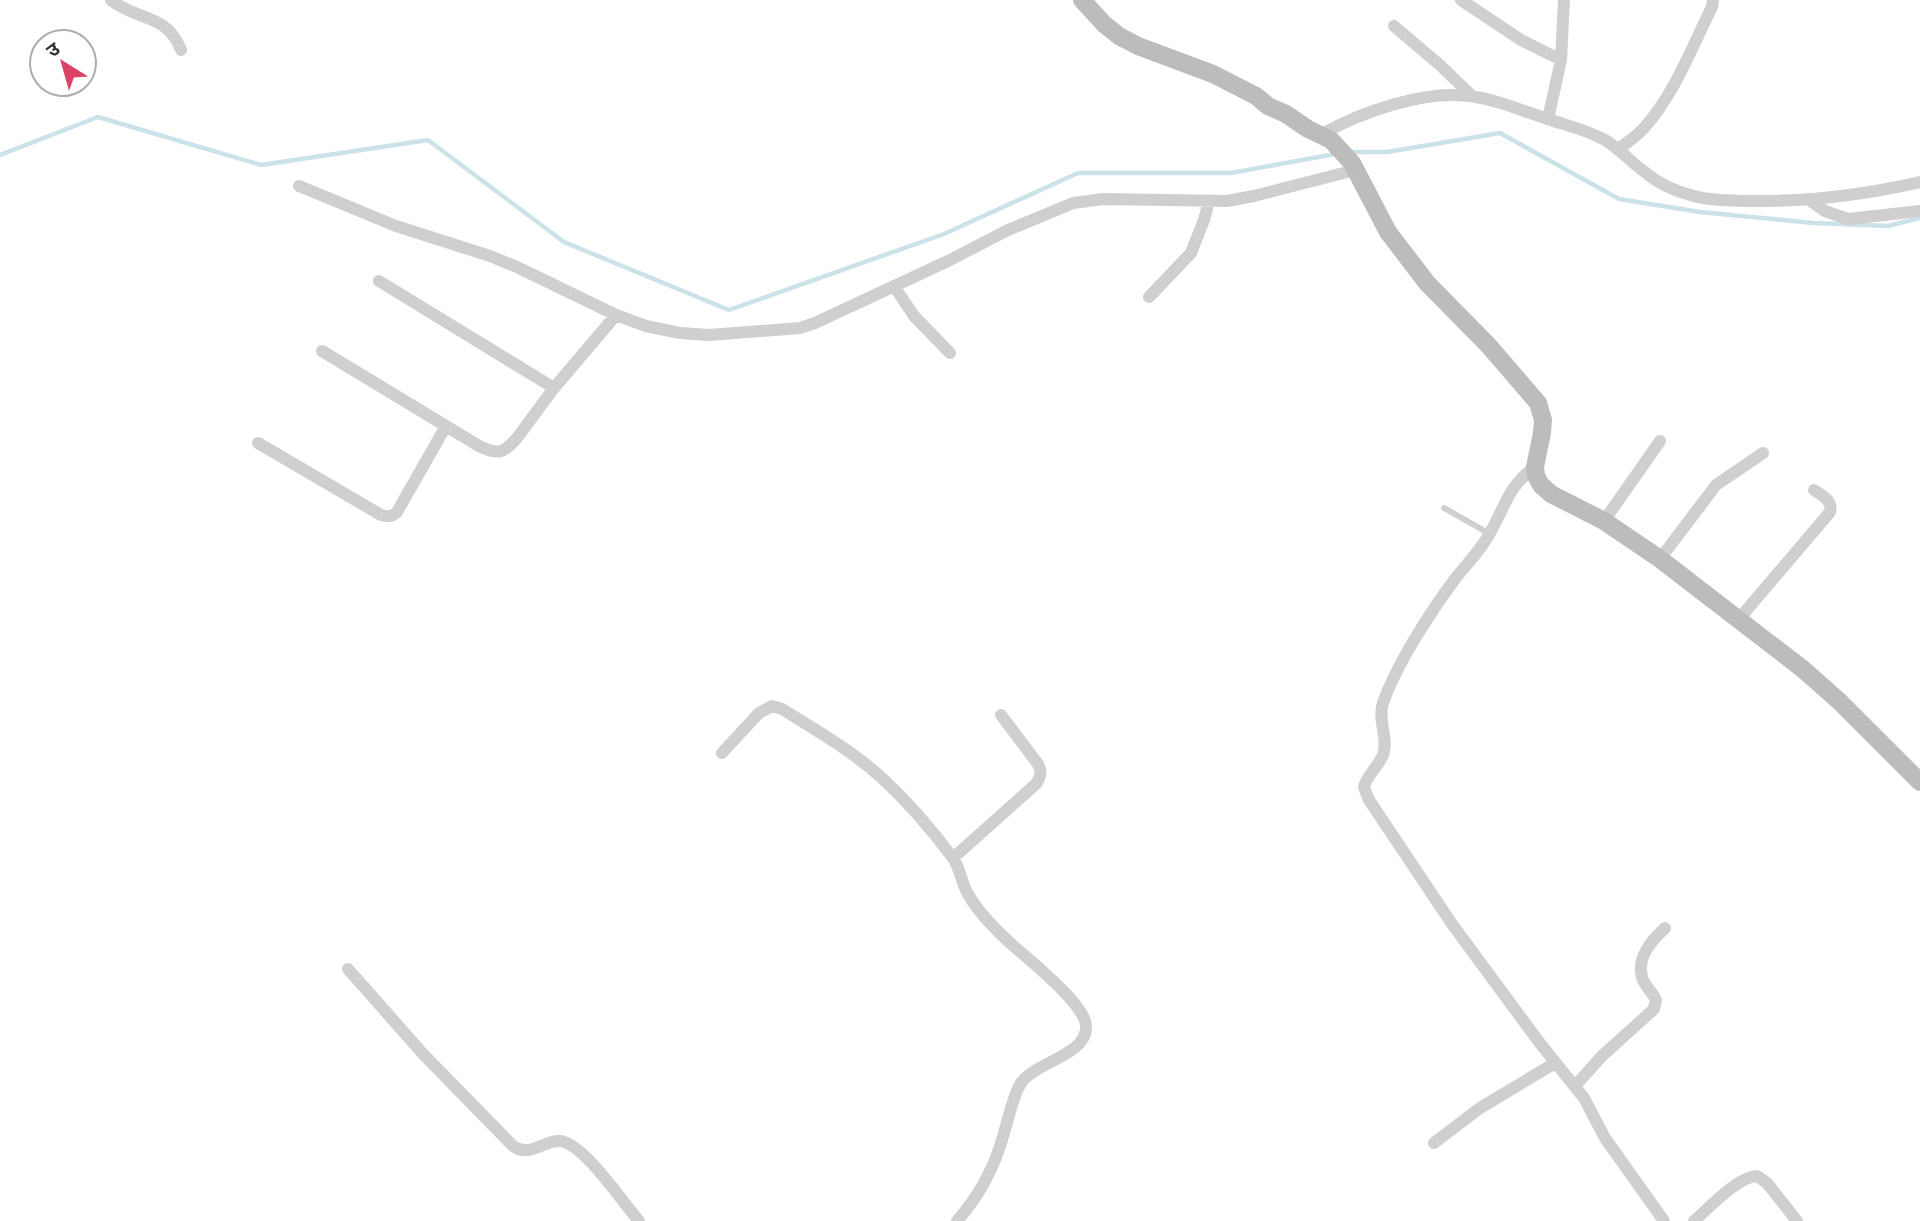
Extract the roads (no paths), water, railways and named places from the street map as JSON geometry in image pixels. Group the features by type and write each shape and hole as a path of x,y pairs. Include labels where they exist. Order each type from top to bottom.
{"street":[{"path":"111,0 165,26 175,36 181,50"},
{"path":"1082,0 1119,36 1138,46 1213,74 1326,137 1354,167 1388,232 1427,283 1489,346 1538,403 1543,420 1535,467 1541,485 1551,494 1604,521 1660,559 1804,670 1920,782"},
{"path":"1461,0 1521,40 1561,61"},
{"path":"1548,119 1561,61 1564,0"},
{"path":"1618,149 1637,136 1665,99 1712,7 1713,0"},
{"path":"1394,26 1472,96"},
{"path":"1326,137 1367,113 1399,103 1455,95 1472,96 1587,132 1618,149 1647,175 1694,197 1785,201 1880,191 1920,182"},
{"path":"299,186 396,226 490,256 616,315 646,326 680,333 709,335 789,329 831,317 1006,231 1073,203 1126,199 1227,201 1254,196 1354,167"},
{"path":"1808,199 1825,211 1849,219 1920,211"},
{"path":"1149,297 1191,253 1209,201"},
{"path":"379,281 554,388"},
{"path":"894,286 914,316 950,353"},
{"path":"322,351 479,446 499,453 517,438 554,388 616,315"},
{"path":"258,443 387,517 397,512 446,426"},
{"path":"1604,521 1660,441"},
{"path":"1660,559 1716,485 1763,453"},
{"path":"1535,467 1525,474 1511,491 1490,534 1450,585 1392,679 1380,710 1383,755 1364,787 1369,800 1452,924 1590,1107 1605,1138 1664,1221"},
{"path":"1739,620 1830,512 1829,502 1814,490"},
{"path":"722,753 759,713 772,706 782,709 857,758 910,806 953,858 973,902 1007,940 1040,968 1085,1019 1085,1034 1081,1042 1024,1079 1017,1089 990,1172 976,1198 957,1221"},
{"path":"953,858 1041,777 1038,764 1001,715"},
{"path":"1575,1086 1602,1056 1654,1009 1656,1000 1644,982 1642,963 1649,944 1665,928"},
{"path":"348,969 424,1055 513,1146 525,1151 555,1141 568,1142 599,1171 639,1221"},
{"path":"1434,1143 1480,1108 1555,1063"},
{"path":"1694,1221 1731,1189 1746,1179 1757,1176 1767,1183 1797,1221"}],"lane":[{"path":"1444,508 1490,534"}],"waterway":[{"path":"0,155 98,117 261,165 428,140 564,242 729,310 944,234 1078,173 1231,173 1335,154"},
{"path":"1347,152 1387,152 1500,133 1619,199 1700,212 1813,223 1888,226 1920,218"}]}
